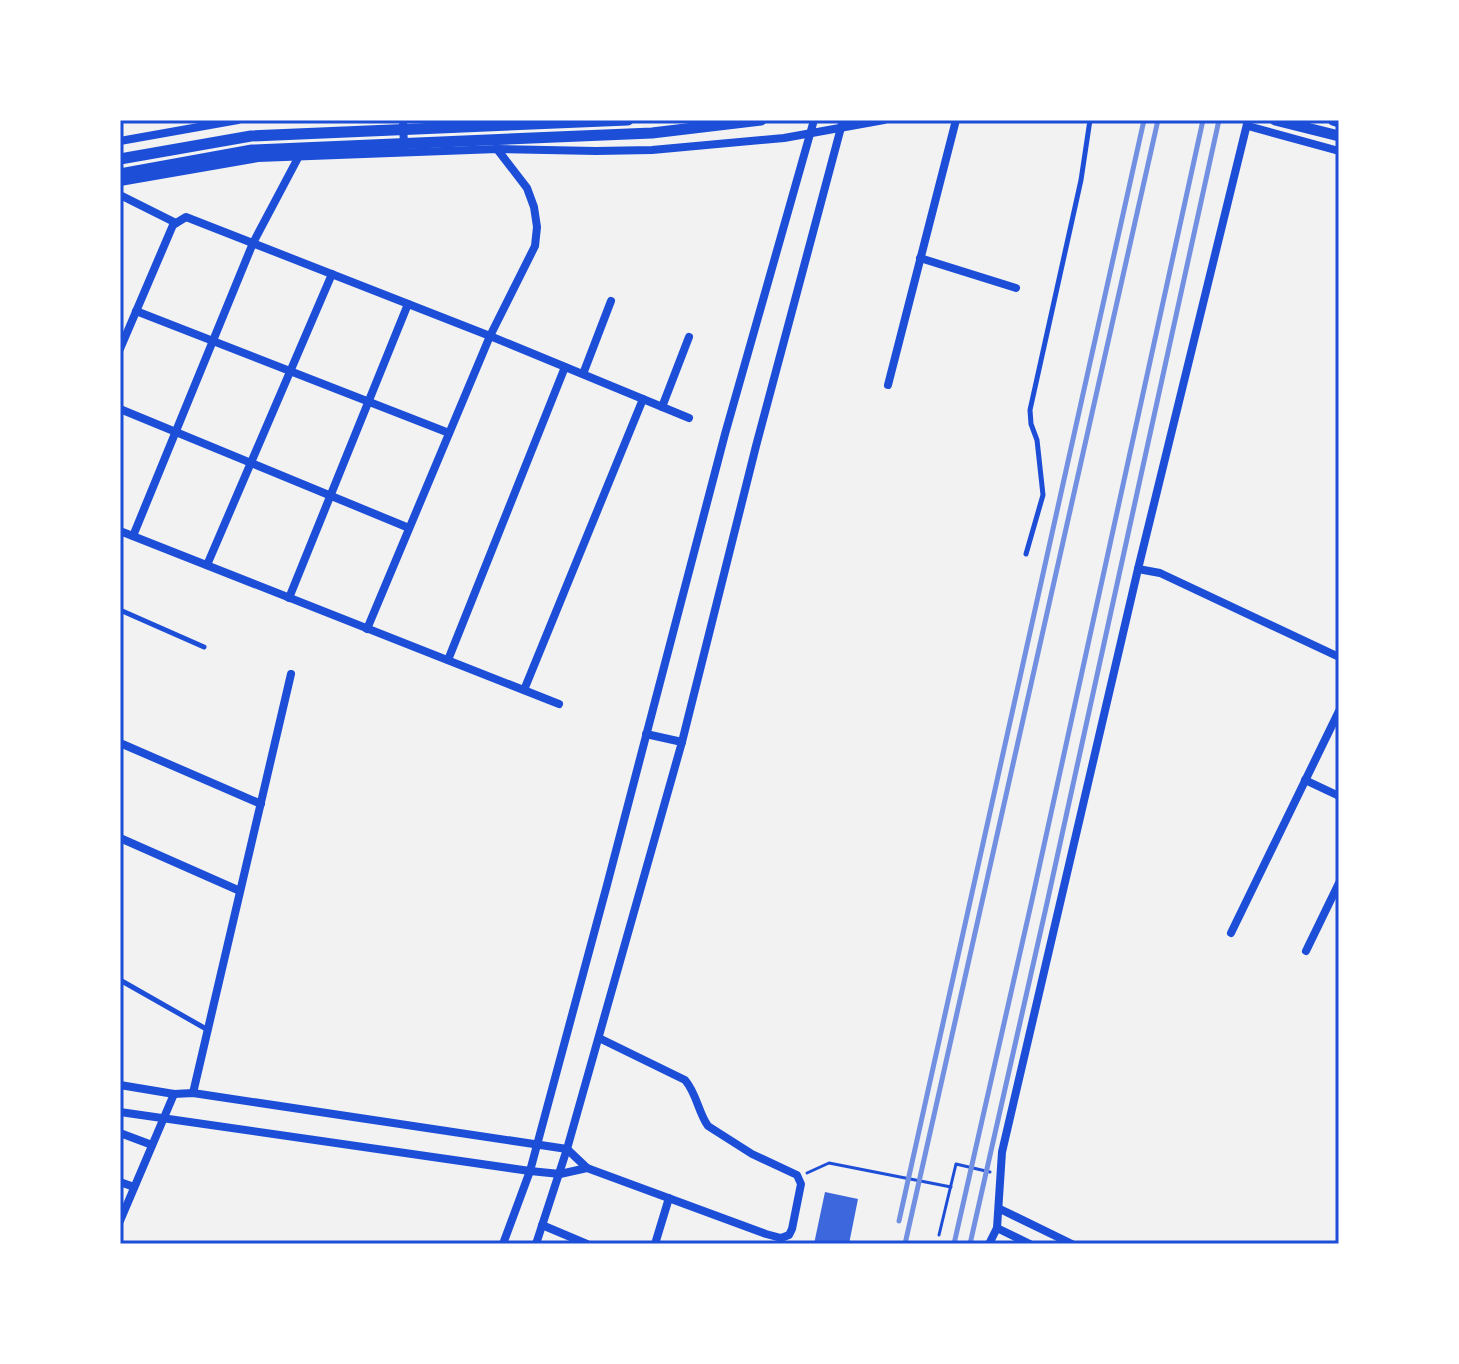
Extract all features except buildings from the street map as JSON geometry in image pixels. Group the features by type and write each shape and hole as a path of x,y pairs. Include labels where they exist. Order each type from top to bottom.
{"street":[{"path":"120,141 199,124 238,120"},
{"path":"403,120 404,151"},
{"path":"120,159 251,136 628,120"},
{"path":"120,174 252,150 652,133 761,120"},
{"path":"503,1244 530,1171 725,434 814,120"},
{"path":"120,182 258,158 497,149 652,150 784,138 842,124 884,120"},
{"path":"888,385 956,120"},
{"path":"1275,120 1339,136"},
{"path":"989,1244 997,1228 1000,1209 1002,1152 1138,569 1248,123 1339,151"},
{"path":"536,1244 560,1174 682,742 756,446 842,124"},
{"path":"367,629 490,336 535,246 537,227 527,188 497,149"},
{"path":"133,536 253,243 299,156"},
{"path":"120,195 176,223"},
{"path":"120,349 173,225 186,217 689,418"},
{"path":"920,258 1016,288"},
{"path":"207,565 332,274"},
{"path":"583,374 611,301"},
{"path":"289,598 408,304"},
{"path":"136,311 449,433"},
{"path":"662,407 689,337"},
{"path":"448,660 565,367"},
{"path":"524,690 643,399"},
{"path":"120,409 409,528"},
{"path":"120,531 559,704"},
{"path":"1138,569 1160,573 1339,657"},
{"path":"193,1093 291,674"},
{"path":"1231,933 1339,711"},
{"path":"646,734 682,742"},
{"path":"120,743 261,804"},
{"path":"1305,780 1339,796"},
{"path":"120,838 240,891"},
{"path":"1306,951 1339,883"},
{"path":"120,1085 174,1094 193,1093 567,1149 587,1168 766,1234 781,1238 789,1235 801,1184 797,1175 752,1154 708,1126 694,1092 685,1080 599,1038"},
{"path":"120,1221 174,1094"},
{"path":"120,1112 530,1171 560,1174 587,1168"},
{"path":"120,1133 152,1145"},
{"path":"120,1182 134,1187"},
{"path":"655,1244 669,1198"},
{"path":"1000,1209 1072,1244"},
{"path":"542,1225 587,1244"},
{"path":"997,1228 1030,1244"}],"lane":[{"path":"1026,554 1043,495 1030,410 1081,180 1090,120"},
{"path":"120,610 204,647"},
{"path":"120,980 208,1030"}],"path":[{"path":"799,1180 829,1163 951,1187"},
{"path":"939,1235 956,1164 995,1173"}],"railway":[{"path":"899,1221 1144,120"},
{"path":"905,1244 1158,120"},
{"path":"954,1244 1203,120"},
{"path":"970,1244 1219,120"}]}
